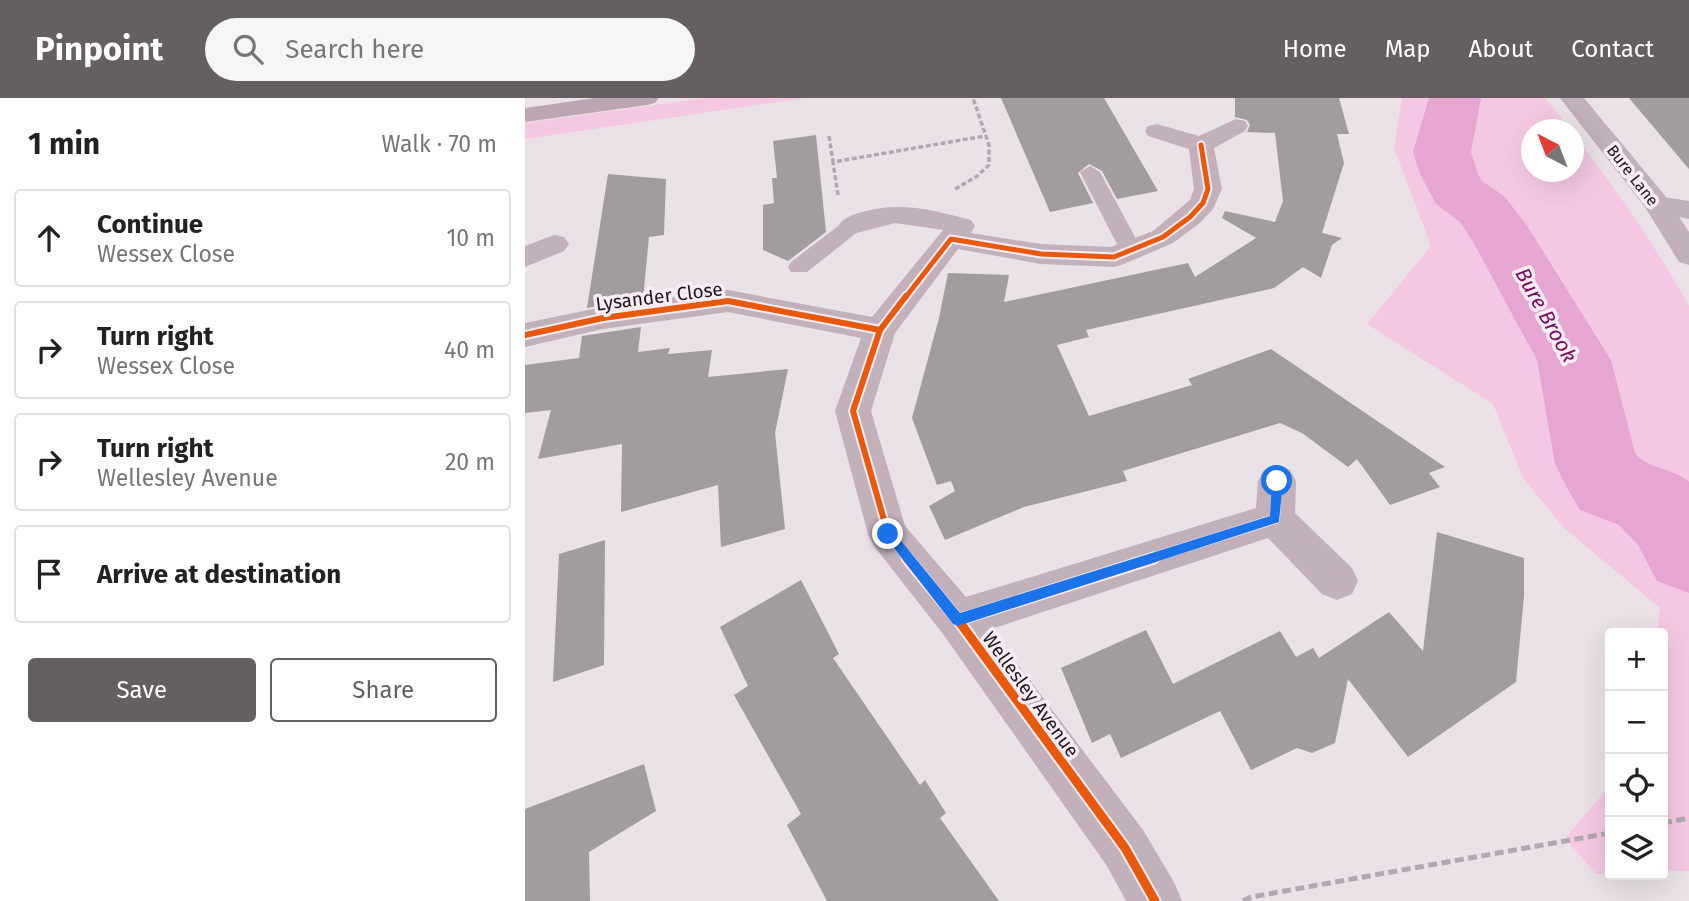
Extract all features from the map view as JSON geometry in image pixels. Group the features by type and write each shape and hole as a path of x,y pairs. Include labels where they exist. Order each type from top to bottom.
{"main road":[{"path":"525,115 647,98"}],"street":[{"name":"Bure Lane","path":"1572,98 1657,204 1689,255"},
{"path":"1157,131 1201,145 1236,126"},
{"path":"853,225 876,216 901,212 940,229 1041,254 1114,257 1163,237 1203,203 1208,189 1201,145"},
{"path":"1657,204 1689,210"},
{"name":"Wellesley Avenue","path":"940,229 880,330 853,411 888,534 958,620 1125,848 1155,901"},
{"path":"525,257 554,244"},
{"name":"Lysander Close","path":"525,335 603,318 728,302 880,330"},
{"path":"958,620 1276,500 1337,582"}],"lane":[{"path":"1090,172 1131,250"},
{"path":"799,267 853,225"}],"path":[{"path":"940,229 941,200 976,177 989,164 989,145 973,98"},
{"path":"829,136 842,220 853,225"},
{"path":"833,162 985,136"},
{"path":"1668,822 1689,818"},
{"path":"1243,901 1251,897 1605,833"}],"shaded area":[{"path":"705,98 805,98 525,139 525,123"},
{"path":"1402,98 1545,98 1562,119 1521,119 1521,182 1584,182 1584,148 1635,218 1689,306 1689,871 1668,871 1668,628 1658,628 1660,608 1564,528 1523,478 1493,404 1367,324 1431,246 1394,148"},
{"path":"1605,792 1605,873 1596,874 1565,838"}],"building":[{"path":"1001,98 1104,98 1158,191 1117,199 1102,171 1089,164 1078,173 1093,203 1050,212"},
{"path":"1235,98 1339,98 1349,134 1337,134 1344,163 1322,233 1342,238 1332,245 1321,278 1303,267 1274,288 1086,330 1089,337 1057,345 1089,416 1192,385 1188,379 1271,349 1445,467 1429,473 1440,487 1390,505 1357,459 1348,467 1302,433 1280,423 1123,471 1127,481 1024,507 945,540 929,506 955,491 951,481 937,485 912,418 939,318 948,273 1009,275 1004,302 1188,263 1195,277 1256,238 1222,218 1225,211 1275,222 1283,201 1275,133 1247,132 1250,125 1247,120 1235,117"},
{"path":"1629,98 1689,98 1689,169"},
{"path":"816,135 826,232 788,261 763,250 763,205 774,203 772,178 777,178 773,141"},
{"path":"608,174 666,179 664,235 649,237 643,299 587,308"},
{"path":"641,327 638,352 670,348 668,354 712,350 708,377 788,369 775,433 785,529 721,547 718,485 621,512 622,444 538,459 551,410 525,413 525,365 579,358 582,336"},
{"path":"1437,532 1524,558 1524,596 1516,682 1408,757 1348,679 1335,743 1312,753 1297,748 1251,770 1220,711 1121,758 1110,734 1092,743 1061,668 1146,630 1173,684 1280,631 1296,657 1313,648 1319,658 1389,612 1423,651"},
{"path":"605,540 604,665 553,682 559,554"},
{"path":"801,580 839,654 833,658 920,785 925,780 946,813 940,818 999,901 827,901 787,825 801,814 734,695 748,686 720,627"},
{"path":"644,764 656,811 589,852 590,901 525,901 525,809"}],"waterway":[{"name":"Bure Brook","path":"1455,98 1442,152 1449,174 1457,191 1482,209 1503,238 1574,360 1596,464 1610,485 1649,499 1669,518 1689,553"}],"cycle path":[{"path":"1155,901 1125,848 958,620 888,534 853,411 880,330 951,239 1041,254 1114,257 1163,237 1190,217 1203,203 1208,189 1201,145"},
{"path":"525,335 603,318 728,301 880,330"},
{"path":"958,620 1275,519 1277,481"}],"route":[{"path":"888,534 958,620 1275,519 1277,481"}]}
